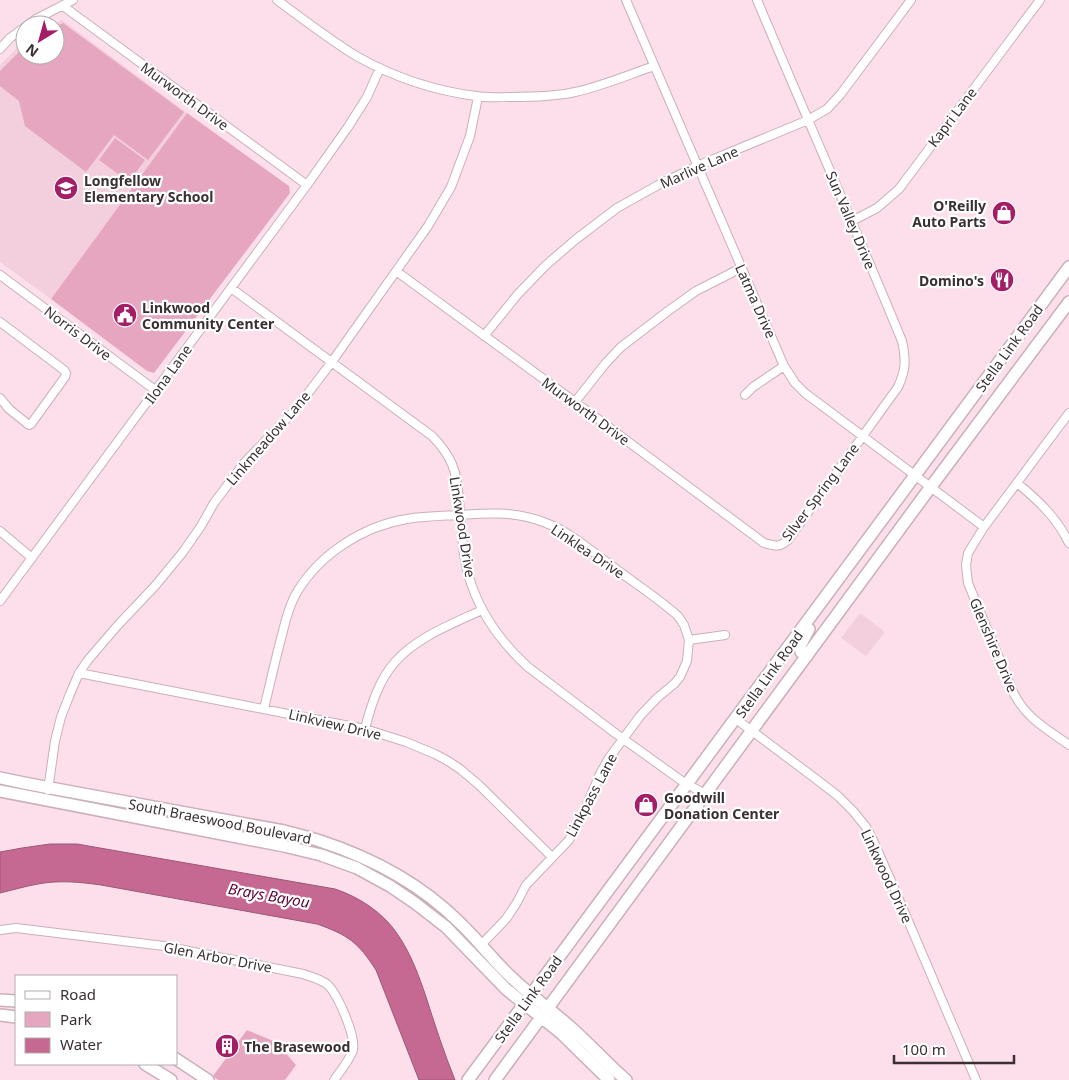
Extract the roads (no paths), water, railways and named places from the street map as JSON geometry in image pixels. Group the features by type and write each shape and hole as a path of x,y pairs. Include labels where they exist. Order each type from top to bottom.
{"main road":[{"name":"Stella Link Road","path":"468,1080 1069,267"},
{"path":"1045,300 1061,312"},
{"name":"Stella Link Road","path":"495,1080 1069,302"},
{"path":"985,381 1001,393"},
{"path":"807,656 801,652 800,646 821,602"},
{"name":"South Braeswood Boulevard","path":"0,778 284,831 320,841 372,862 414,886 441,906 460,923 528,1000"},
{"name":"South Braeswood Boulevard","path":"0,791 284,846 320,855 357,868 396,890 446,927 495,978 544,1012 561,1033 600,1064 626,1080"},
{"path":"638,851 654,863"},
{"path":"0,1000 15,1001"},
{"path":"0,1015 15,1017"},
{"path":"178,1061 208,1080"},
{"name":"South Braeswood Boulevard","path":"600,1064 609,1080"},
{"path":"147,1065 170,1080"}],"street":[{"path":"44,15 73,0"},
{"path":"277,0 341,46 380,68 442,90 478,97 528,97 574,92 654,66"},
{"name":"Latma Drive","path":"626,0 784,366 795,383 805,393 984,527"},
{"name":"Sun Valley Drive","path":"757,0 902,341 905,355 902,378 898,387 862,436"},
{"name":"Marlive Lane","path":"484,336 518,294 545,266 617,208 697,166 808,120 827,109 840,95 911,0"},
{"name":"Kapri Lane","path":"852,221 876,208 899,189 1040,0"},
{"name":"Murworth Drive","path":"63,6 307,186"},
{"path":"0,49 15,34"},
{"name":"Ilona Lane","path":"0,601 307,186 367,98 380,68"},
{"name":"Linkmeadow Lane","path":"47,800 55,741 61,718 79,674 88,660 183,552 214,503 244,463 296,409 428,226 451,187 470,136 478,97"},
{"path":"574,402 621,347 696,291 741,268"},
{"name":"Murworth Drive","path":"396,271 764,543 778,546"},
{"name":"Norris Drive","path":"0,275 156,390"},
{"name":"Linkwood Drive","path":"231,288 432,436 452,463 457,478 467,570 482,610 499,636 528,667 687,785 705,794"},
{"path":"0,322 66,373 65,377 29,425 9,409 0,398"},
{"path":"746,395 754,387 784,366"},
{"name":"Glenshire Drive","path":"1069,413 984,527 968,553 966,565 968,583 1014,694 1030,716 1069,745"},
{"name":"Silver Spring Lane","path":"778,546 788,540 862,436"},
{"path":"1017,483 1048,511 1069,543"},
{"name":"Linklea Drive","path":"264,709 288,614 296,593 306,578 332,553 350,540 367,531 406,519 493,513 519,515 547,523 580,543 672,610 684,625 688,640"},
{"path":"0,531 32,558"},
{"path":"365,729 369,711 382,682 399,658 426,638 482,610"},
{"path":"688,640 725,635"},
{"name":"Linkpass Lane","path":"481,946 506,919 526,885 569,840 580,822 600,774 623,739 648,706 680,678 687,661 688,640"},
{"name":"Linkview Drive","path":"79,674 365,729 406,742 435,754 454,765 479,785 552,857"},
{"name":"Linkwood Drive","path":"736,719 838,796 866,827 976,1080"},
{"name":"Glen Arbor Drive","path":"0,930 16,928 164,946 303,974 321,980 332,989 338,999 346,1017 353,1045 351,1053 334,1080"}],"water":[{"name":"Brays Bayou","path":"50,844 77,844 335,889 362,901 386,920 407,950 455,1080 419,1080 376,970 358,946 345,936 328,928 317,924 85,883 46,883 0,893 0,852"}],"place":[{"name":"Longfellow Elementary School","path":"66,188"},
{"name":"O'Reilly Auto Parts","path":"1004,213"},
{"name":"Domino's","path":"1002,280"},
{"name":"Linkwood Community Center","path":"125,315"},
{"name":"Goodwill Donation Center","path":"646,805"},
{"name":"The Brasewood","path":"227,1046"}]}
